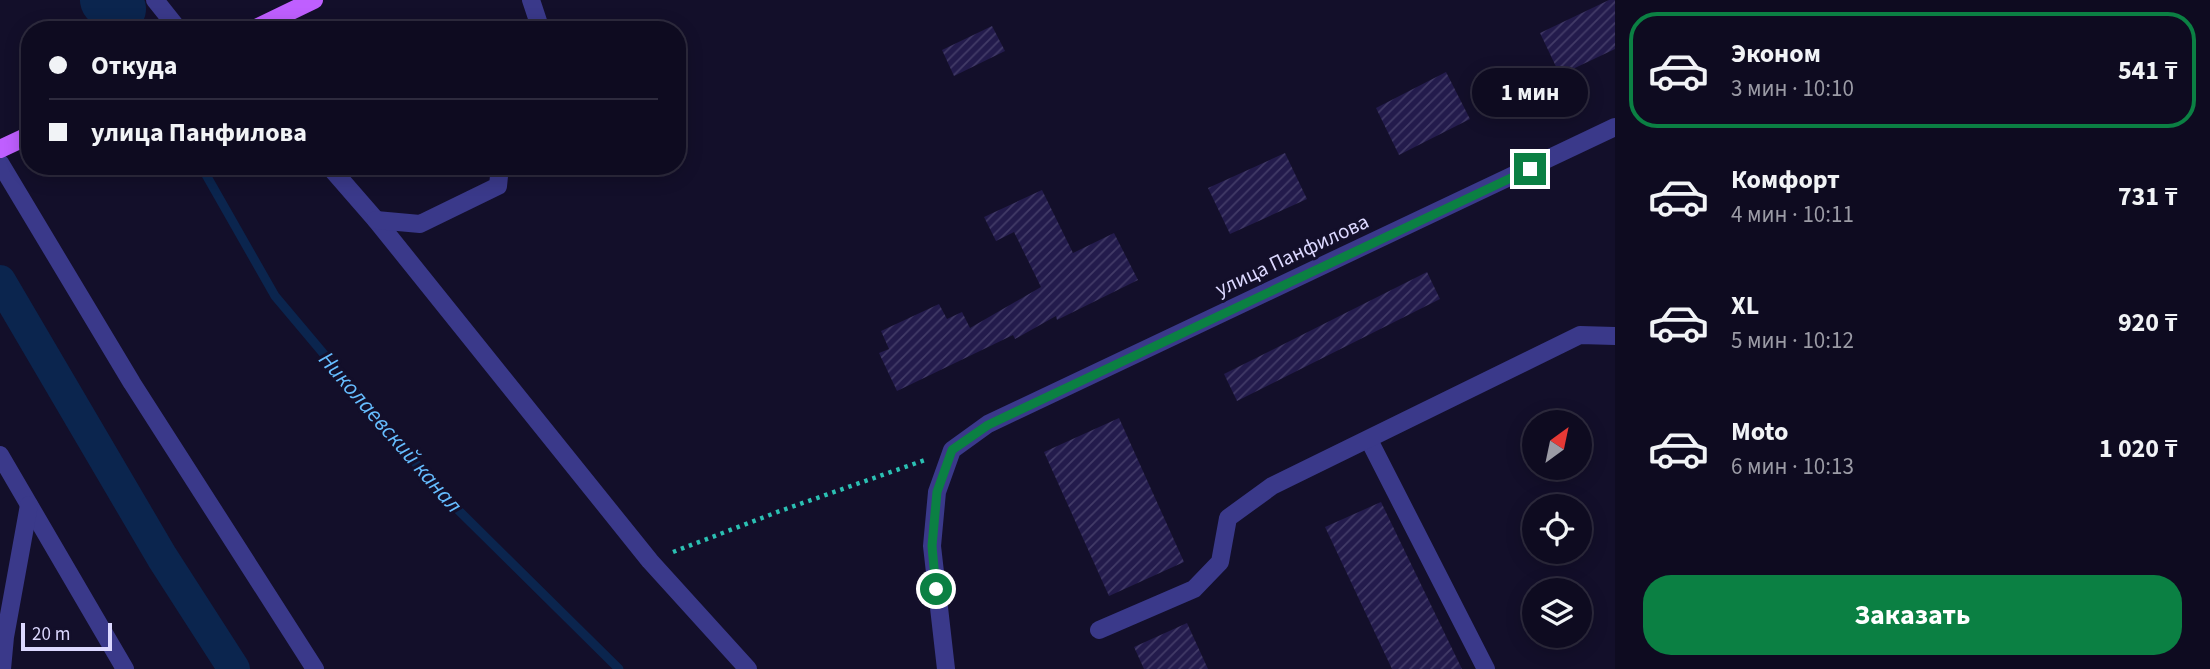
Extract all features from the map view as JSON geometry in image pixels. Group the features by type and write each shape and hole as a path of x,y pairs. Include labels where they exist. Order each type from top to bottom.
{"main road":[{"path":"271,21 314,0"},
{"path":"0,149 21,139"}],"street":[{"path":"155,0 172,21"},
{"path":"531,0 538,21"},
{"name":"улица Панфилова","path":"952,450 988,425 1615,127"},
{"path":"0,163 132,383 315,669"},
{"path":"337,175 650,561 748,669"},
{"path":"376,220 420,224 498,186 499,175"},
{"path":"1099,630 1194,589 1220,562 1228,518 1272,486 1580,335 1615,336"},
{"path":"1369,440 1486,669"},
{"path":"946,669 932,546 937,492 952,450"},
{"path":"0,455 125,669"},
{"path":"2,669 5,637 29,505"}],"path":[{"path":"650,561 952,450"}],"building":[{"path":"1609,0 1615,0 1615,49 1560,75 1540,33"},
{"path":"992,26 1005,51 954,76 942,50"},
{"path":"1446,72 1470,119 1399,155 1376,108"},
{"path":"1285,153 1307,199 1230,234 1208,188"},
{"path":"1042,190 1073,253 1114,233 1138,280 1057,320 1056,316 1015,339 1013,335 897,391 879,353 889,349 881,331 939,304 947,319 962,312 970,328 1041,287 1014,232 996,241 984,217"},
{"path":"1427,272 1440,299 1237,401 1224,374"},
{"path":"1119,418 1184,562 1109,596 1044,452"},
{"path":"1381,502 1462,669 1392,669 1325,527"},
{"path":"1187,623 1208,669 1144,669 1134,647"}],"waterway":[{"path":"107,0 119,9"},
{"name":"Николаевский канал","path":"206,175 275,296 440,492 619,669"},
{"path":"0,281 162,557 234,669"}],"route":[{"path":"936,589 932,546 937,492 952,450 988,425 1530,169"}]}
